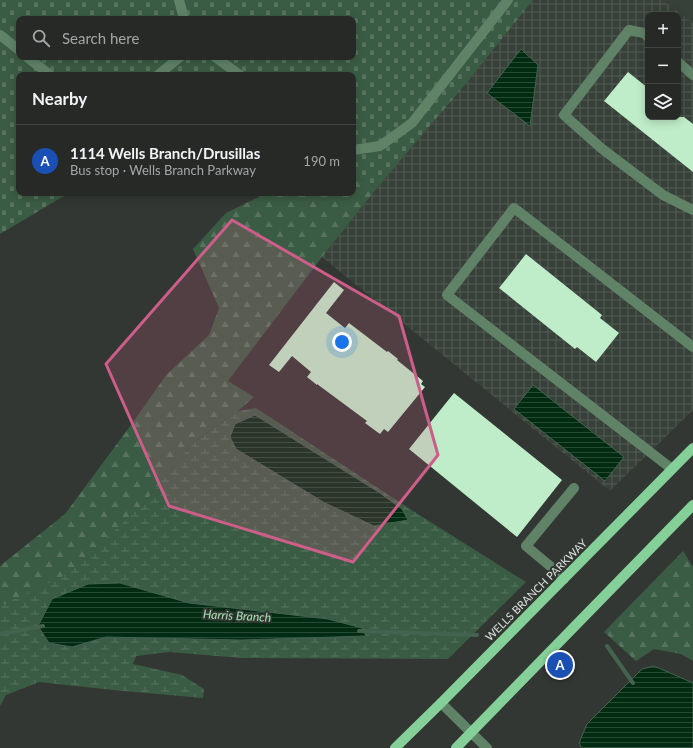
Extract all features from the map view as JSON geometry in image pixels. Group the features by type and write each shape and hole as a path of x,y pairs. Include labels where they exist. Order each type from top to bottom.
{"main road":[{"name":"WELLS BRANCH PARKWAY","path":"395,748 693,448"},
{"path":"456,748 693,505"}],"street":[{"path":"179,0 183,16"},
{"path":"356,150 380,146 412,123 508,0"},
{"path":"645,35 630,30 564,115 601,148 663,195 693,210"},
{"path":"0,35 16,48"},
{"path":"32,60 46,72"},
{"path":"162,72 176,60"},
{"path":"219,60 236,72"},
{"path":"681,65 693,75"},
{"path":"672,469 447,295 514,208 693,347"},
{"path":"564,579 526,546 574,488"},
{"path":"441,703 487,748"}],"highlighted area":[{"path":"232,220 399,316 438,455 353,562 169,506 106,364"}],"shaded area":[{"path":"533,0 662,0 678,12 645,12 645,120 681,120 681,14 693,23 693,410 610,491 322,257 377,188 469,80"},
{"path":"662,0 693,0 693,23 681,14 681,12 678,12"}],"green space":[{"path":"0,0 533,0 469,80 377,188 356,177 356,72 16,72 16,196 64,196 0,234"},
{"path":"356,177 377,188 322,257 228,381 254,397 238,411 193,443 144,503 0,657 0,566 65,514 167,374 209,335 219,308 193,249 226,213 261,196 356,196"},
{"path":"256,408 413,511 526,582 448,659 242,658 169,652 136,656 133,664 182,675 204,689 203,698 39,682 6,695 0,706 0,606 69,573 144,503 193,443 238,411"},
{"path":"683,551 693,567 693,661 681,654 654,649 636,661 604,632"}],"water":[{"path":"521,49 538,65 530,126 487,93"},
{"path":"533,385 624,457 605,481 514,409"},
{"path":"255,415 380,493 402,509 408,520 374,526 325,503 236,449 230,437 235,424"},
{"path":"120,583 189,603 328,619 362,628 366,636 241,640 106,637 72,647 49,643 38,626 52,599 88,584"},
{"path":"654,666 693,683 693,748 582,748 579,743 587,724 642,669"}],"building":[{"path":"628,72 645,86 645,120 681,120 681,117 684,117 693,124 693,172 604,101"},
{"path":"526,254 602,315 600,318 619,333 596,362 577,347 575,349 499,288"},
{"path":"334,282 344,290 326,313 345,328 349,323 387,352 388,351 423,381 421,384 425,387 388,432 384,429 380,434 365,423 367,421 317,385 307,377 311,372 292,356 279,372 269,365"},
{"path":"454,393 562,480 517,537 409,449"}],"waterway":[{"name":"Harris Branch","path":"0,634 43,626"},
{"name":"Harris Branch","path":"359,631 477,635"},
{"name":"Harris Branch","path":"607,646 633,683"}],"place":[{"name":"1114 Wells Branch/Drusillas","path":"560,665"}]}
